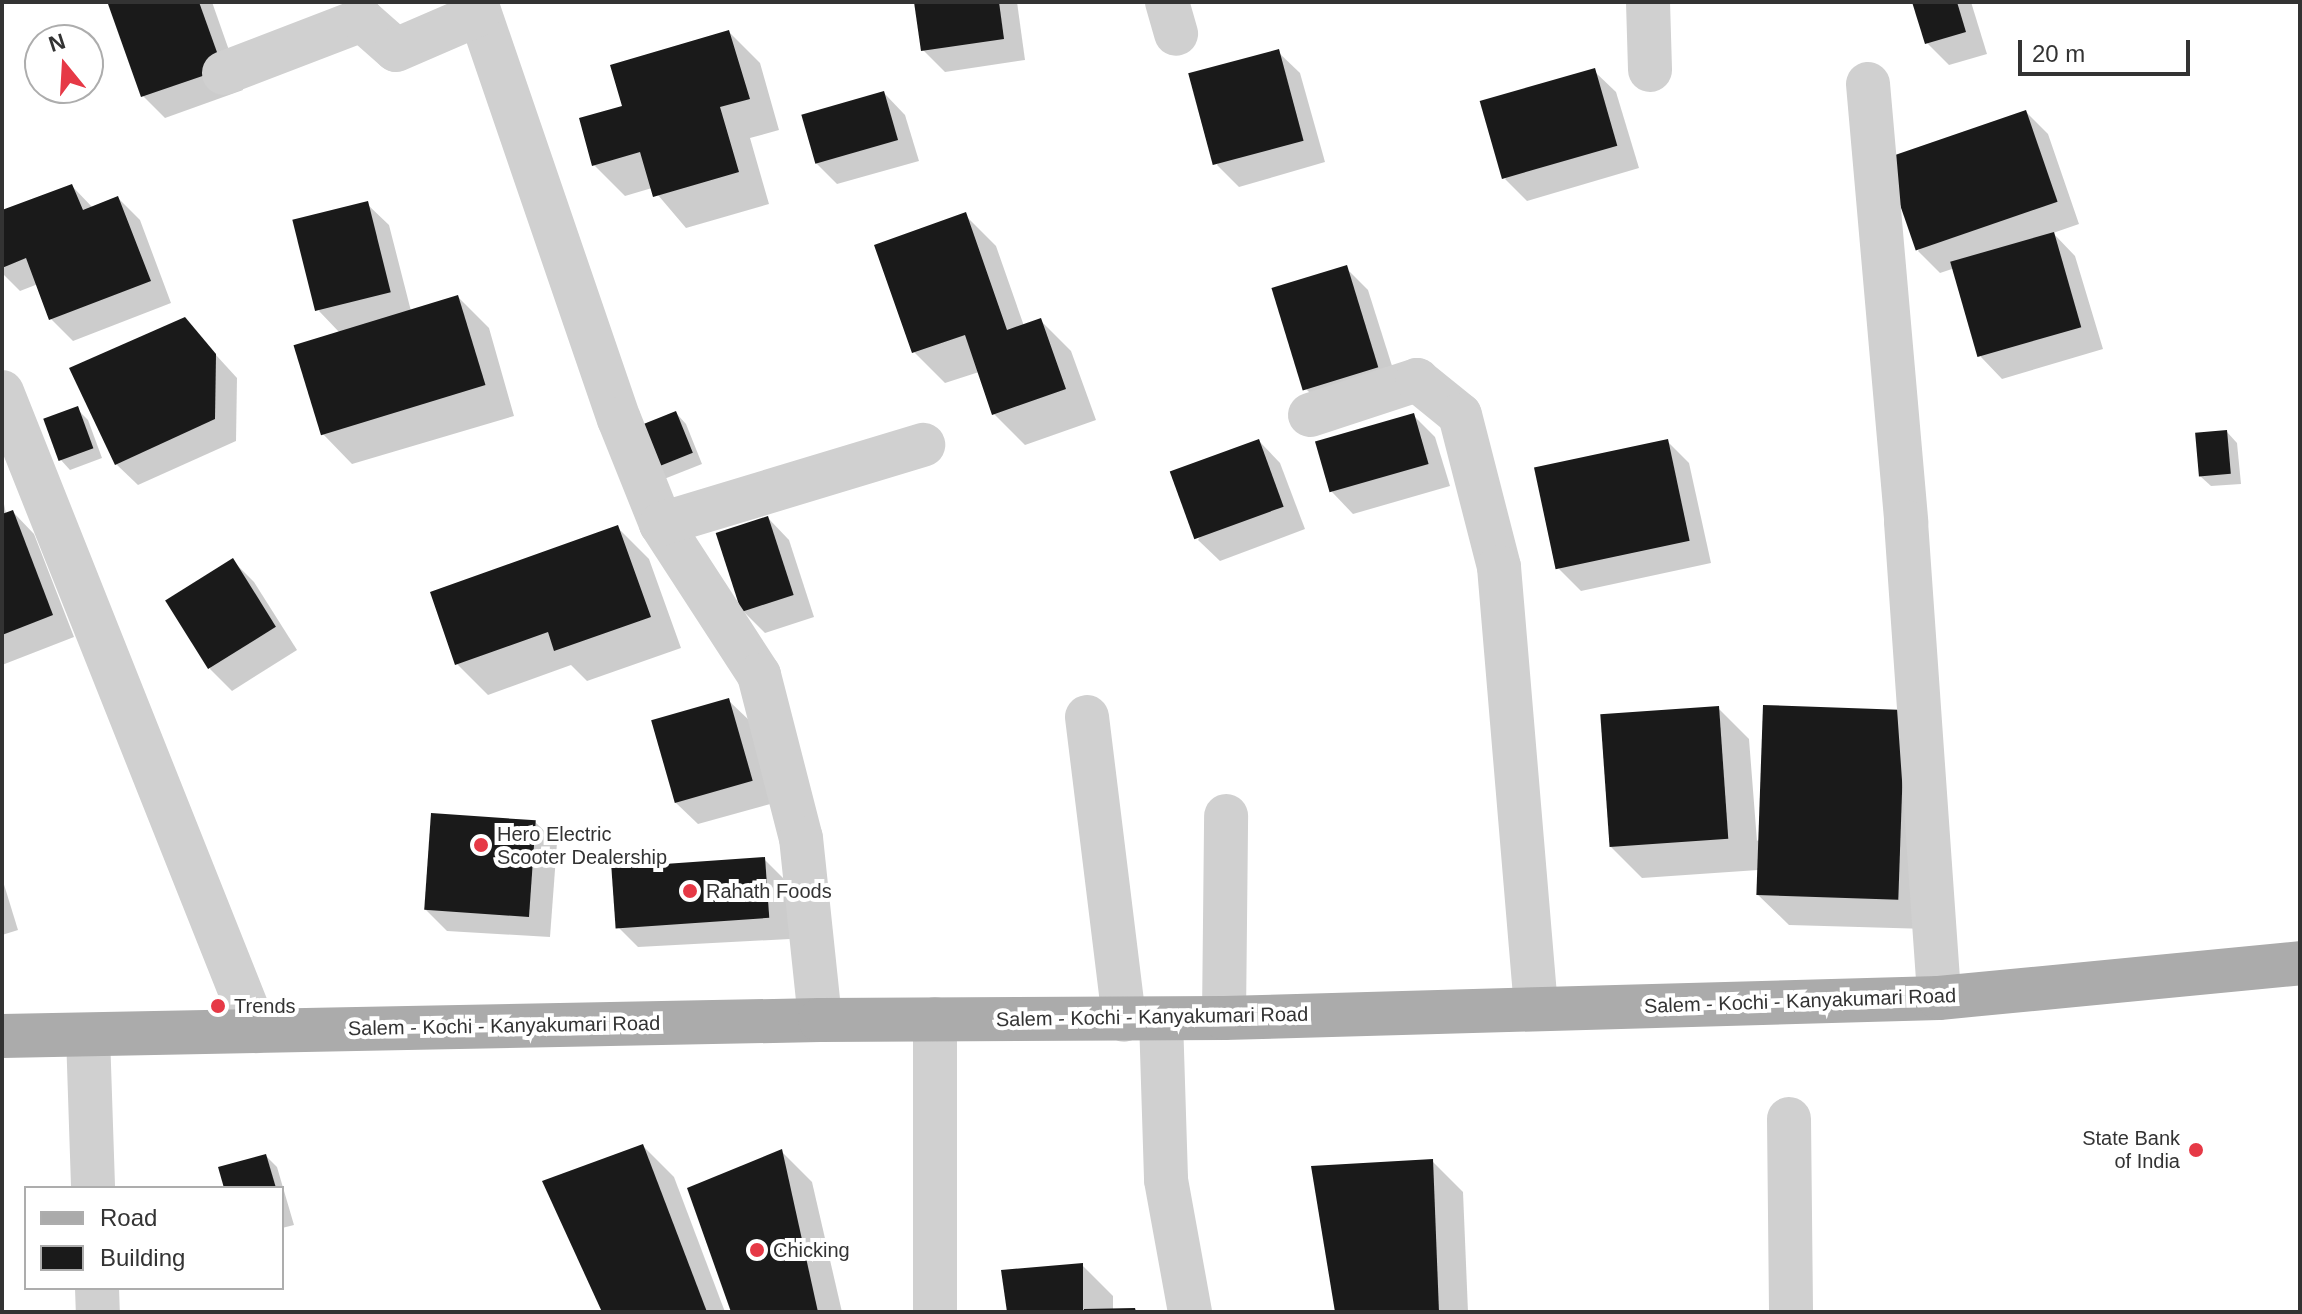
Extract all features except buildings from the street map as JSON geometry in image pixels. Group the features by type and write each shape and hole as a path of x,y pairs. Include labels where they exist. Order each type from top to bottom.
{"main road":[{"name":"Salem - Kochi - Kanyakumari Road","path":"2,1036 820,1020 1224,1018 1939,998 2300,963"}],"street":[{"path":"1648,2 1650,70"},
{"path":"224,73 362,20 396,50 477,8 619,419 661,524 759,675 801,838 820,1020"},
{"path":"1868,84 1906,522 1939,998"},
{"path":"1310,415 1417,380 1460,415 1499,567 1536,1007"},
{"path":"2,392 256,1031"},
{"path":"661,524 923,445"},
{"path":"1087,717 1143,1019 1166,1180 1190,1312"},
{"path":"1224,1018 1226,816"},
{"path":"935,1019 935,1312"},
{"path":"88,1035 93,1186"},
{"path":"1789,1119 1791,1312"},
{"path":"97,1290 98,1312"}],"place":[{"name":"Hero Electric Scooter Dealership","path":"481,845"},
{"name":"Rahath Foods","path":"690,891"},
{"name":"Trends","path":"218,1006"},
{"name":"State Bank of India","path":"2196,1150"},
{"name":"Chicking","path":"757,1250"}]}
